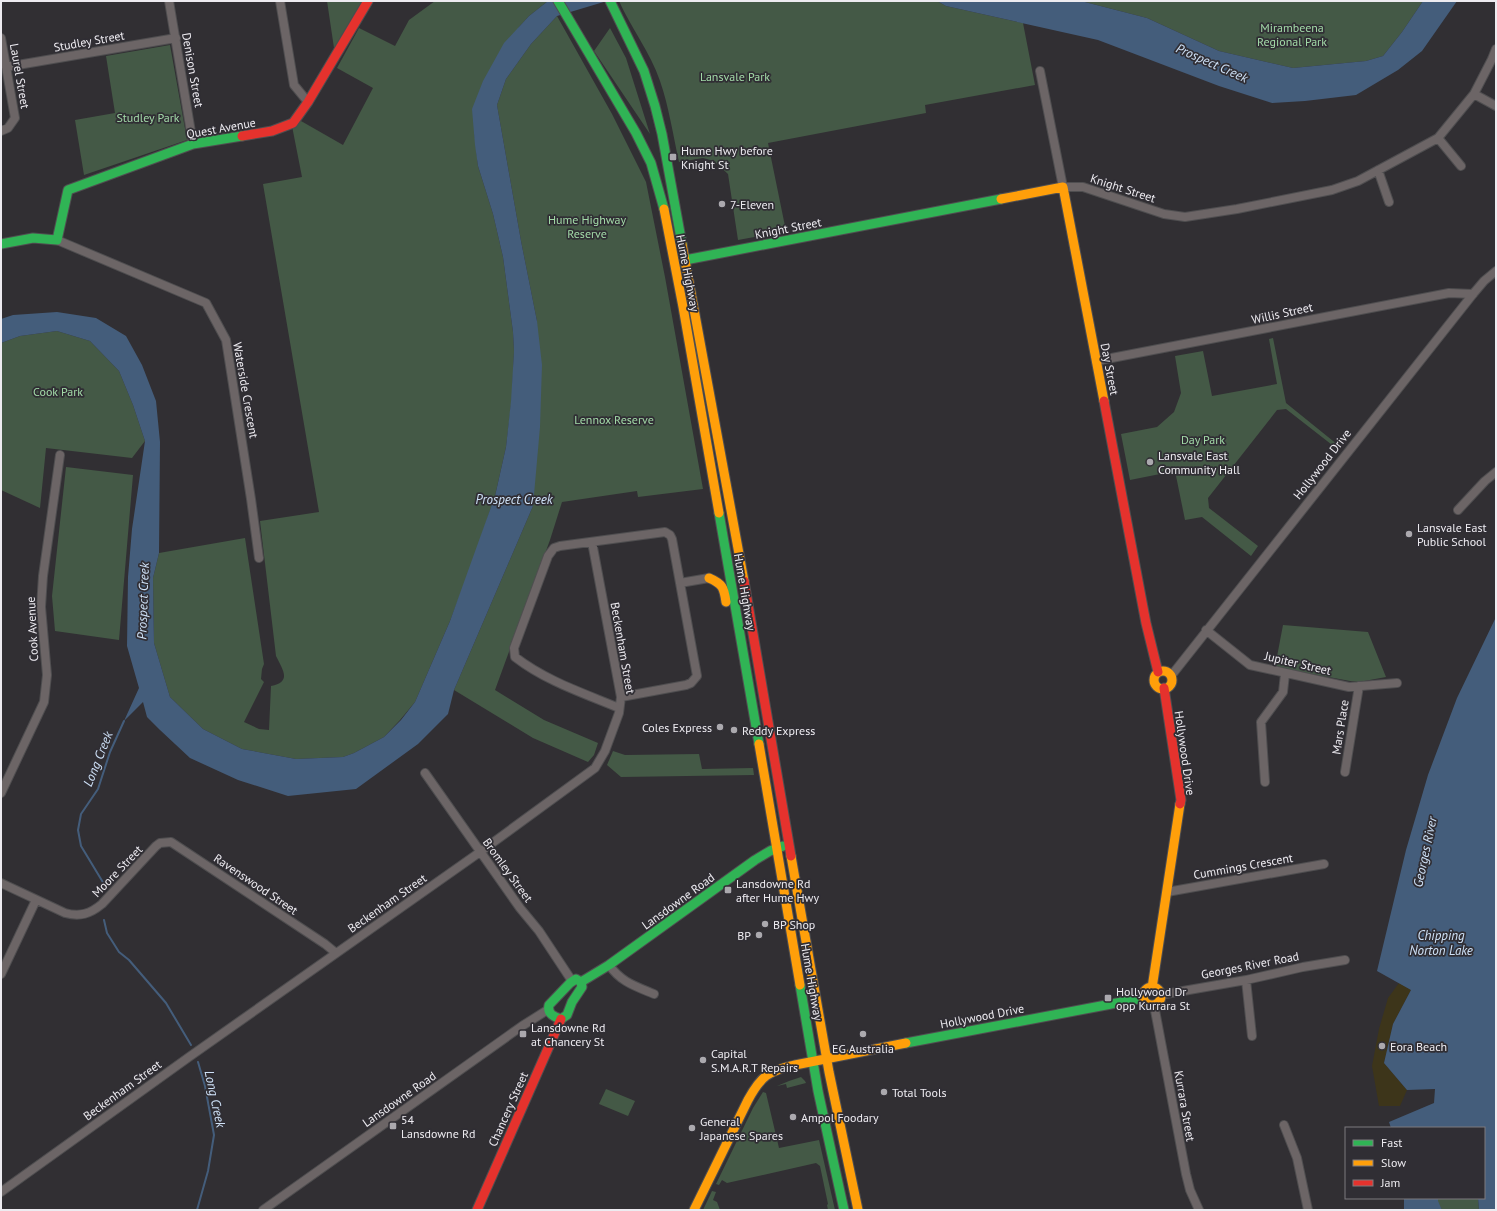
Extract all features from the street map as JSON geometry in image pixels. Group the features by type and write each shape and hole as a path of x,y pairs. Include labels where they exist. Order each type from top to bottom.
{"main road":[{"name":"Quest Avenue","path":"57,240 68,190 193,144 272,131 293,123 308,102 368,1"},
{"name":"Hume Highway","path":"558,1 636,133 657,181 674,262 742,643 818,1091 844,1210"},
{"name":"Hume Highway","path":"610,1 644,71 655,106 668,163 733,518 826,1058 858,1210"},
{"name":"Knight Street","path":"685,260 1063,187"},
{"name":"Day Street","path":"1063,187 1146,623 1158,672"},
{"name":"Waterside Crescent","path":"1,244 33,238 57,240"},
{"path":"727,559 715,574 723,586 730,623 742,643"},
{"path":"1158,672 1167,672 1171,676 1171,684 1164,688 1158,687 1154,683 1154,677 1158,672"},
{"name":"Hollywood Drive","path":"1152,988 1181,800 1164,688"},
{"name":"Lansdowne Road","path":"549,1009 552,1001 577,981 609,965 755,860 777,847 790,845"},
{"name":"Chancery Street","path":"477,1210 561,1019 567,1015 572,1002 582,987 577,981"},
{"path":"1152,988 1156,989 1160,995 1158,1002 1154,1005 1146,1003 1143,998 1145,991 1152,988"},
{"name":"Hollywood Drive","path":"694,1210 748,1100 756,1086 769,1073 790,1066 826,1058 1143,998"},
{"path":"549,1009 552,1016 561,1019"}],"street":[{"name":"Denison Street","path":"169,1 193,144"},
{"path":"280,1 294,85 308,102"},
{"name":"Laurel Street","path":"1,38 15,118 8,128 1,131"},
{"name":"Studley Street","path":"6,67 176,38"},
{"name":"Knight Street","path":"1063,187 1083,188 1164,214 1185,217 1237,209 1332,190 1358,182 1438,138 1474,94 1496,49"},
{"name":"Day Street","path":"1040,70 1063,187"},
{"path":"1474,94 1496,106"},
{"path":"1438,138 1461,166"},
{"path":"1378,170 1389,202"},
{"name":"Waterside Crescent","path":"57,240 206,302 226,340 252,499 259,558"},
{"name":"Hollywood Drive","path":"1171,676 1473,294 1484,281 1496,271"},
{"name":"Willis Street","path":"1096,360 1449,293 1473,294"},
{"name":"Cook Avenue","path":"1,793 44,702 47,675 41,606 43,576 60,455"},
{"path":"1458,510 1496,472"},
{"path":"619,708 549,679 515,657 514,648 548,556 554,548 665,532 670,535 672,539 697,676 691,683 686,685 621,697"},
{"name":"Beckenham Street","path":"1,1192 480,852 595,768 605,752 619,713 621,697 592,542"},
{"path":"680,583 715,574"},
{"name":"Jupiter Street","path":"1206,630 1250,665 1349,687 1397,683"},
{"path":"1265,782 1261,722 1283,692 1285,674"},
{"name":"Mars Place","path":"1346,772 1359,686"},
{"name":"Bromley Street","path":"425,773 520,908 577,981"},
{"name":"Ravenswood Street","path":"160,843 171,842 176,845 325,944 336,953"},
{"name":"Moore Street","path":"1,883 65,913 79,915 90,913 102,904 160,843"},
{"name":"Cummings Crescent","path":"1167,892 1324,864"},
{"path":"1,974 36,900"},
{"name":"Georges River Road","path":"1160,995 1246,980 1303,967 1345,960"},
{"path":"609,965 622,980 654,994"},
{"path":"1246,980 1252,1036"},
{"name":"Kurrara Street","path":"1154,1005 1186,1174 1190,1190 1199,1210"},
{"name":"Lansdowne Road","path":"263,1210 522,1026 549,1009"},
{"path":"1284,1125 1297,1158 1308,1210"}],"green space":[{"path":"327,1 362,1 334,48"},
{"path":"435,1 548,1 529,16 519,27 474,129 478,166 493,214 503,257 513,332 514,351 512,397 506,447 495,496 473,561 450,621 415,702 384,737 354,753 343,757 296,759 242,749 203,729 170,697 154,643 153,578 159,553 245,538 264,664 261,679 264,682 244,722 259,729 269,730 271,686 282,682 284,675 276,656 260,521 319,512 263,184 302,177 292,126 301,121 343,145 373,88 337,68 359,28 395,46 409,20"},
{"name":"Lansvale Park","path":"619,1 937,1 946,6 1023,23 1035,85 925,105 926,113 768,143 786,231 738,240 728,174 714,161 703,158 679,162 663,91 656,70"},
{"name":"Mirambeena Regional Park","path":"1081,1 1423,1 1402,32 1383,56 1366,61 1293,68 1219,51 1147,18"},
{"path":"557,16 612,114 646,182 665,277 703,489 638,497 637,491 562,502 550,540 495,690 544,720 598,743 594,755 588,762 533,738 454,690 533,506 537,321 497,105 506,79 531,44"},
{"path":"610,28 626,58 650,134 594,51"},
{"name":"Studley Park","path":"170,45 187,140 84,175 75,120 115,113 106,56"},
{"name":"Cook Park","path":"57,331 90,341 119,371 133,405 145,441 132,458 46,448 40,508 1,490 1,343 20,336"},
{"name":"Day Park","path":"1273,338 1286,403 1338,445 1336,448 1286,409 1277,410 1208,498 1209,508 1258,546 1251,556 1202,517 1185,520 1175,471 1130,480 1121,434 1157,427 1174,412 1181,393 1175,356 1203,351 1212,396 1277,384 1269,339"},
{"path":"66,467 133,475 119,640 55,631 52,596"},
{"path":"1283,625 1368,632 1386,677 1359,682 1275,667"},
{"path":"613,751 625,755 699,754 702,769 753,768 754,775 621,777 607,765"},
{"path":"801,1077 806,1083 787,1088 786,1084 777,1086 789,1081"},
{"path":"606,1089 635,1101 628,1116 599,1104"},
{"path":"763,1092 766,1093 779,1148 819,1140 835,1210 828,1210 820,1166 816,1163 727,1183 722,1180 719,1185 716,1184 753,1108"},
{"path":"712,1191 716,1192 713,1200 717,1202 720,1210 703,1210"},
{"path":"1438,1199 1478,1199 1479,1210 1442,1210 1437,1201"}],"sand":[{"name":"Eora Beach","path":"1399,983 1411,990 1393,1024 1384,1063 1407,1090 1400,1106 1379,1106 1372,1066 1379,1029 1388,998"}],"water":[{"name":"Prospect Creek","path":"548,1 607,1 557,16 531,44 506,79 497,105 537,321 542,365 540,427 533,506 454,690 448,714 418,744 356,789 288,796 238,780 190,758 147,717 143,702 124,721 139,688 127,646 128,577 132,529 145,441 133,405 119,371 90,341 57,331 20,336 1,343 1,319 13,315 57,312 96,318 126,336 142,365 156,401 160,442 159,553 153,578 154,643 170,697 203,729 242,749 296,759 343,757 354,753 384,737 401,720 415,702 450,621 495,496 506,447 511,401 514,351 513,332 503,257 493,214 478,166 472,109 483,81 504,43 529,16"},
{"name":"Prospect Creek","path":"937,1 1081,1 1147,18 1219,51 1293,68 1366,61 1383,56 1402,32 1423,1 1457,1 1422,51 1398,70 1356,95 1272,103 1219,86 1098,40 946,6"},
{"name":"Chipping Norton Lake","path":"1496,617 1496,1210 1479,1210 1478,1199 1485,1199 1485,1127 1391,1127 1389,1122 1434,1103 1435,1089 1407,1090 1384,1063 1393,1024 1411,990 1377,971 1406,850 1428,775 1457,698"},
{"path":"1404,1199 1438,1199 1442,1210 1404,1210"}],"waterway":[{"name":"Long Creek","path":"104,884 81,846 78,830 81,814 98,789 110,752 124,721"},
{"name":"Long Creek","path":"104,920 107,933 119,952 129,960 166,1003 191,1045"},
{"name":"Long Creek","path":"197,1210 208,1171 214,1135 205,1086 198,1062"}],"traffic: fast":[{"path":"558,1 636,133 651,163 664,209"},
{"path":"610,1 644,71 655,106 662,134 682,244"},
{"path":"1,244 33,238 57,240 68,190 193,144 242,136"},
{"path":"685,260 1001,199"},
{"path":"719,513 759,744"},
{"path":"581,982 609,965 755,860 770,851 783,846"},
{"path":"576,979 581,982 582,987 572,1002 567,1015 561,1019 554,1016 549,1011 549,1005 570,983 576,979"},
{"path":"800,985 818,1091 844,1210"},
{"path":"906,1043 1143,998"}],"traffic: slow":[{"path":"1001,199 1063,187 1104,401"},
{"path":"664,209 683,307 719,513"},
{"path":"682,244 744,581"},
{"path":"709,578 717,582 722,587 726,602"},
{"path":"1163,671 1169,674 1172,680 1169,686 1163,689 1157,686 1154,680 1157,674 1163,671"},
{"path":"759,744 800,985"},
{"path":"1152,988 1180,804"},
{"path":"791,856 829,1072 858,1210"},
{"path":"1152,987 1158,990 1161,996 1158,1002 1152,1005 1146,1002 1143,996 1146,990 1152,987"},
{"path":"694,1210 748,1100 757,1085 766,1076 772,1072 795,1065 906,1043"}],"traffic: jam":[{"path":"242,136 272,131 293,123 308,102 368,1"},
{"path":"1104,401 1146,623 1158,672"},
{"path":"744,581 791,856"},
{"path":"1164,688 1181,800 1180,804"},
{"path":"477,1210 561,1019"}],"place":[{"name":"Hume Hwy before Knight St","path":"673,157"},
{"name":"7-Eleven","path":"722,204"},
{"name":"Lansvale East Community Hall","path":"1150,462"},
{"name":"Lansvale East Public School","path":"1409,534"},
{"name":"Coles Express","path":"720,727"},
{"name":"Reddy Express","path":"734,730"},
{"name":"Lansdowne Rd after Hume Hwy","path":"728,890"},
{"name":"BP Shop","path":"765,924"},
{"name":"BP","path":"759,935"},
{"name":"Hollywood Dr opp Kurrara St","path":"1108,998"},
{"name":"Lansdowne Rd at Chancery St","path":"523,1034"},
{"name":"EG Australia","path":"863,1034"},
{"name":"Eora Beach","path":"1382,1046"},
{"name":"Capital S.M.A.R.T Repairs","path":"703,1060"},
{"name":"Total Tools","path":"884,1092"},
{"name":"Ampol Foodary","path":"793,1117"},
{"name":"54 Lansdowne Rd","path":"393,1126"},
{"name":"General Japanese Spares","path":"692,1128"}],"park label":[{"name":"Hume Highway Reserve","path":"587,226"},
{"name":"Lennox Reserve","path":"614,419"}],"water label":[{"name":"Georges River","path":"1425,852"}]}
